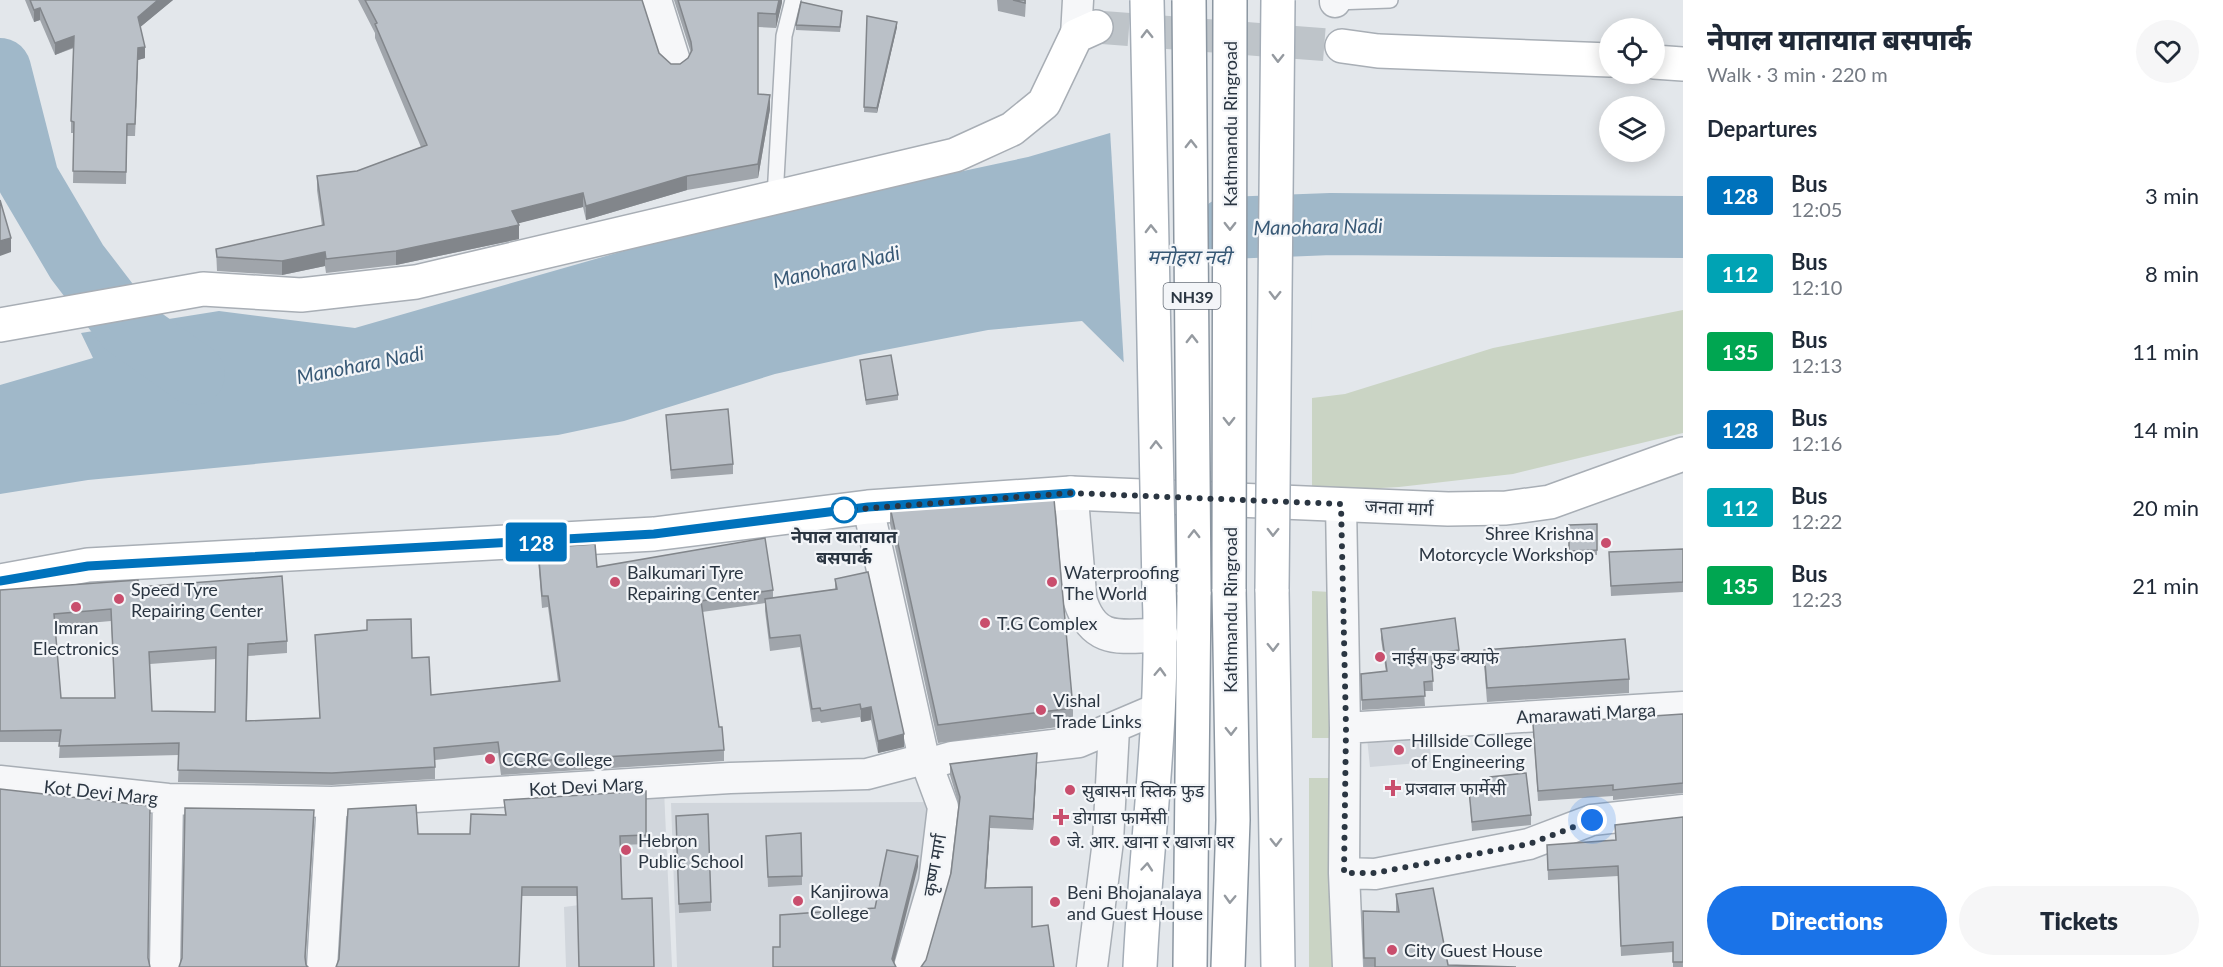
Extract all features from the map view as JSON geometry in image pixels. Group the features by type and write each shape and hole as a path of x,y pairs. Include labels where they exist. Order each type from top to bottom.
{"main road":[{"path":"1140,967 1159,708 1161,635 1147,0"},
{"name":"Kathmandu Ringroad","path":"1189,0 1194,592 1190,967"},
{"name":"Kathmandu Ringroad","path":"1228,967 1233,820 1229,589 1230,0"},
{"path":"1278,0 1272,589 1278,967"},
{"path":"0,325 203,289 301,295 416,282 955,155 1012,129 1044,103 1086,31"},
{"path":"1342,46 1378,51 1599,60"},
{"path":"1665,62 1683,63"},
{"name":"जनता मार्ग","path":"0,581 88,566 654,534 868,507 1071,493 1448,509 1506,508 1550,502 1683,454"}],"street":[{"path":"656,0 675,61"},
{"path":"1078,0 1086,31"},
{"path":"1071,493 1080,600 1084,613 1092,625 1103,633 1116,637 1161,635"},
{"path":"1341,504 1346,728 1344,873 1348,967"},
{"name":"कृष्ण मार्ग","path":"868,507 925,762 943,807 934,882 909,967"},
{"name":"Amarawati Marga","path":"1346,728 1683,707"},
{"name":"Kot Devi Marg","path":"0,781 168,799 332,802 730,778 867,774 952,757 1079,742 1159,708"},
{"path":"1092,967 1108,841 1113,729"},
{"path":"165,967 168,799"},
{"path":"322,967 332,802"},
{"path":"1344,873 1375,873 1529,844 1592,820 1683,810"}],"lane":[{"path":"775,197 784,36 793,0"},
{"path":"1335,1 1390,0"}],"shaded area":[{"name":"Hillside College of Engineering","path":"1429,732 1431,762 1370,767 1367,738"},
{"name":"Hebron Public School","path":"664,790 672,967 566,967 564,907 587,904 582,796"},
{"name":"Kanjirowa College","path":"937,802 906,967 677,967 671,803"}],"green space":[{"path":"1683,310 1683,433 1513,474 1399,487 1312,492 1312,398 1345,394 1493,348"},
{"path":"1312,591 1331,592 1330,738 1312,738"},
{"path":"1309,778 1330,778 1332,967 1309,967"}],"water":[{"name":"मनोहरा नदी","path":"1110,133 1311,139 1163,401 1082,321 988,330 864,354 775,374 624,421 558,435 88,480 0,494 0,385 93,358 81,333 219,311 355,328 721,223 1028,157"}],"pier":[{"path":"1110,130 1311,136 1312,401 1162,404 1124,366"}],"building":[{"path":"30,0 158,0 138,17 145,47 138,48 135,124 127,124 126,172 73,171 74,122 71,121 74,36 55,43 40,8 34,10"},
{"path":"365,0 642,0 659,53 671,64 680,64 688,58 692,50 678,0 779,0 776,14 758,13 758,94 770,95 758,164 687,176 586,206 583,193 512,211 519,225 396,251 326,259 325,252 282,261 217,257 216,249 324,225 317,176 357,171 427,145 375,24 377,23"},
{"path":"801,2 842,11 840,27 796,25"},
{"path":"867,16 897,22 877,108 864,107"},
{"path":"0,200 11,238 0,241"},
{"path":"891,355 898,395 866,400 860,360"},
{"path":"728,409 733,464 671,470 666,415"},
{"name":"T.G Complex","path":"1054,499 1073,708 938,725 890,507 992,500"},
{"path":"1597,524 1597,550 1569,551 1569,525"},
{"path":"765,538 773,590 701,601 724,750 501,763 498,742 434,748 435,767 332,773 178,770 179,743 59,746 61,730 0,731 0,590 138,580 138,587 282,576 287,641 248,644 246,721 320,718 315,635 367,630 367,620 411,619 412,658 429,657 431,695 560,681 548,596 542,596 538,548 595,544 597,567","holes":["111,609 115,698 61,698 54,614","216,647 215,712 152,711 149,652"]},
{"path":"1683,549 1683,582 1611,586 1609,552"},
{"path":"868,572 904,734 878,741 871,707 861,709 860,704 821,711 820,708 812,709 800,635 770,638 765,599 837,589 835,579"},
{"path":"1455,618 1459,650 1431,654 1433,681 1424,682 1425,696 1362,700 1361,674 1387,671 1381,629"},
{"path":"1625,639 1629,679 1487,688 1484,650"},
{"path":"1683,714 1683,783 1613,790 1613,785 1538,791 1533,724"},
{"path":"1037,753 1033,819 990,816 985,888 1032,887 1032,927 1048,925 1054,967 921,967 926,960 951,873 960,797 950,764"},
{"path":"1526,773 1531,815 1472,822 1469,790 1491,788 1490,777"},
{"path":"0,789 150,806 148,958 150,967 0,967"},
{"path":"646,791 646,835 620,836 622,899 652,898 654,967 579,967 577,887 522,887 519,967 336,967 339,959 348,809 416,805 418,834 470,834 471,814 506,815 504,800"},
{"path":"185,808 314,810 305,957 308,967 179,967 182,958"},
{"path":"708,814 711,902 679,904 676,816"},
{"path":"1683,817 1683,962 1673,962 1673,942 1621,946 1618,866 1548,870 1547,845 1616,840 1615,825"},
{"path":"801,833 802,876 768,877 766,836"},
{"path":"887,850 918,856 892,959 896,967 773,967 773,947 780,947 780,915 875,908"},
{"path":"1433,888 1448,965 1516,967 1375,967 1375,958 1364,958 1363,911 1399,912 1396,894"}],"waterway":[{"path":"0,69 28,179 77,262 126,326 194,374"},
{"name":"Manohara Nadi","path":"1228,228 1331,224 1683,227"}],"tunnel":[{"path":"1096,27 1342,46"}],"bus line":[{"name":"128","path":"0,581 88,566 654,534 868,507 1071,493"}],"place":[{"name":"नेपाल यातायात बसपार्क","path":"844,510"},
{"name":"Shree Krishna Motorcycle Workshop","path":"1606,543"},
{"name":"Balkumari Tyre Repairing Center","path":"615,582"},
{"name":"Waterproofing The World","path":"1052,582"},
{"name":"Speed Tyre Repairing Center","path":"119,599"},
{"name":"Imran Electronics","path":"76,607"},
{"name":"T.G Complex","path":"985,623"},
{"name":"नाईस फुड क्याफे","path":"1380,657"},
{"name":"Vishal Trade Links","path":"1041,710"},
{"name":"Hillside College of Engineering","path":"1399,750"},
{"name":"CCRC College","path":"490,759"},
{"name":"प्रजवाल फार्मेसी","path":"1393,788"},
{"name":"सुबासना स्तिक फुड","path":"1070,790"},
{"name":"डोगाडा फार्मेसी","path":"1061,817"},
{"name":"जे. आर. खाना र खाजा घर","path":"1055,841"},
{"name":"Hebron Public School","path":"626,850"},
{"name":"Kanjirowa College","path":"798,901"},
{"name":"Beni Bhojanalaya and Guest House","path":"1055,902"},
{"name":"City Guest House","path":"1392,950"}],"route":[{"path":"844,510 1071,493 1341,504 1346,728 1344,873 1375,873 1529,844 1592,820"}]}
